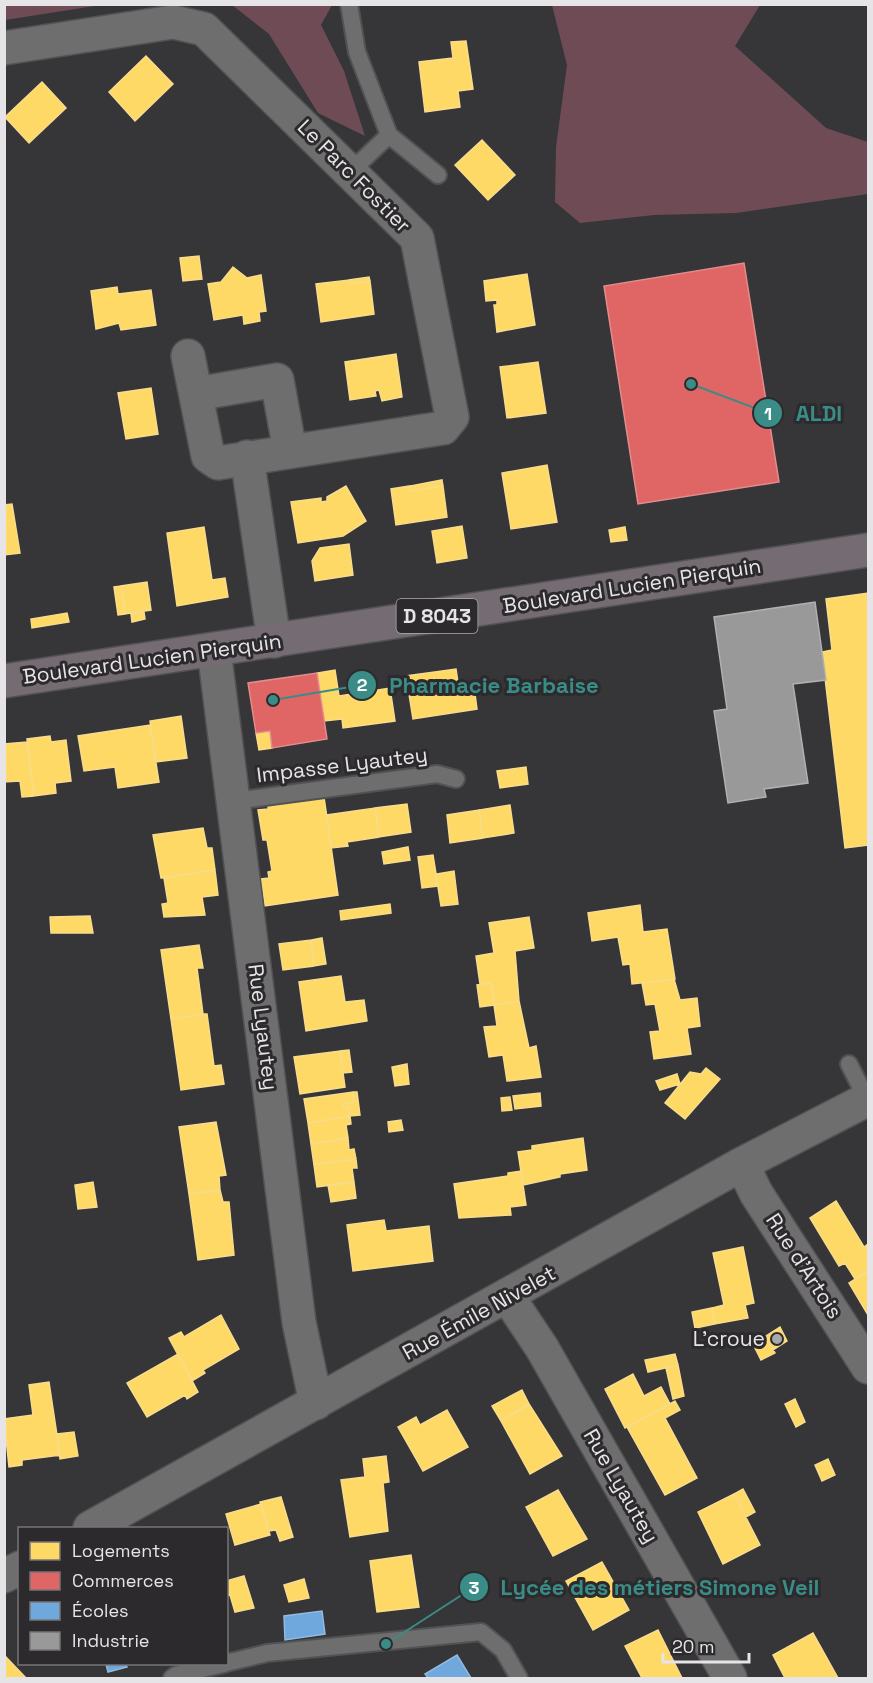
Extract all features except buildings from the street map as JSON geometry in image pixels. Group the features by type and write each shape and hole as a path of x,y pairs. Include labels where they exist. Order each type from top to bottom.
{"main road":[{"name":"Boulevard Lucien Pierquin","path":"4,681 868,550"}],"street":[{"name":"Le Parc Fostier","path":"4,48 173,22 204,28 417,238 452,417 444,428 218,463 208,456 188,356"},
{"path":"196,394 277,380 290,451"},
{"path":"247,458 274,641"},
{"name":"Rue Lyautey","path":"214,650 299,1322 316,1403"},
{"name":"Rue Émile Nivelet","path":"92,1527 508,1297 742,1164 868,1100"},
{"name":"Rue d'Artois","path":"742,1164 756,1193 868,1367"},
{"name":"Rue Lyautey","path":"508,1297 548,1359 730,1678"},
{"path":"4,1576 18,1569"}],"lane":[{"path":"349,4 357,52 389,135 438,175"},
{"path":"350,172 389,135"},
{"name":"Impasse Lyautey","path":"234,801 437,774 456,779"},
{"path":"849,1064 868,1100"},
{"path":"228,1662 267,1653 481,1632 503,1650 519,1678"},
{"path":"172,1678 217,1665"}],"shaded area":[{"path":"5,4 101,4 101,5 5,20"},
{"path":"232,5 332,5 321,25 344,71 365,136 318,113 269,34"},
{"path":"552,5 760,5 735,46 826,128 868,142 868,194 736,213 654,215 580,223 555,202 556,147 567,65"}],"place":[{"name":"ALDI","path":"691,384"},
{"name":"Pharmacie Barbaise","path":"273,700"},
{"name":"L'croue","path":"777,1339"},
{"name":"Lycée des métiers Simone Veil","path":"386,1644"}]}
